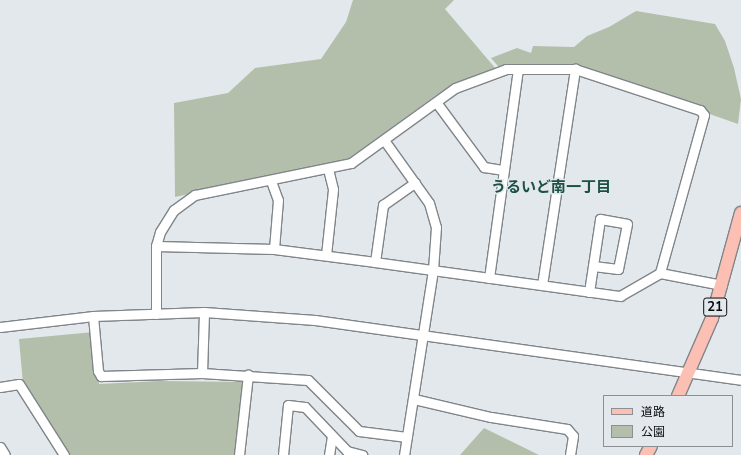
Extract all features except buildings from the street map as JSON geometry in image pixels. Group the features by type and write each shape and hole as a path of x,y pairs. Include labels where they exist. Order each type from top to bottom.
{"main road":[{"name":"21","path":"679,395 690,373 722,286 741,213"}],"street":[{"path":"156,246 274,249 326,254 620,296 660,272 704,115 700,110 575,69 506,69 455,88 351,163 271,181 195,195 174,210 160,232 156,246 156,314"},
{"path":"542,285 575,69"},
{"path":"489,278 518,70"},
{"path":"436,102 484,167 504,170"},
{"path":"384,140 415,183 434,215 436,240 433,270 421,336 414,399 404,455"},
{"path":"326,254 333,189 328,169"},
{"path":"271,181 278,200 274,249"},
{"path":"375,262 383,205 415,183"},
{"path":"589,292 600,218 627,224 618,269 593,266"},
{"path":"660,272 722,286"},
{"path":"202,372 204,312"},
{"path":"0,327 93,316 204,312 315,320 741,380"},
{"path":"93,316 98,371 101,376 202,372 308,380 359,431 407,437"},
{"path":"239,455 248,375"},
{"path":"0,387 19,384 64,455"},
{"path":"414,399 491,417 567,429 573,436 570,455"},
{"path":"283,455 288,405 305,407 346,451 362,455"},
{"path":"329,455 332,437"},
{"path":"0,447 5,455"}],"green space":[{"path":"353,0 454,0 445,9 496,69 455,84 435,96 348,159 175,197 174,103 228,93 255,68 321,59 346,22"},
{"path":"636,11 715,24 725,41 734,68 741,99 738,124 593,73 503,72 491,58 517,48 531,53 533,46 574,47 587,36 609,27"},
{"path":"94,332 99,384 160,381 243,382 238,455 68,455 23,384 19,339"},
{"path":"484,428 539,455 460,455"}],"district":[{"name":"うるいど南一丁目","path":"551,188"}]}
